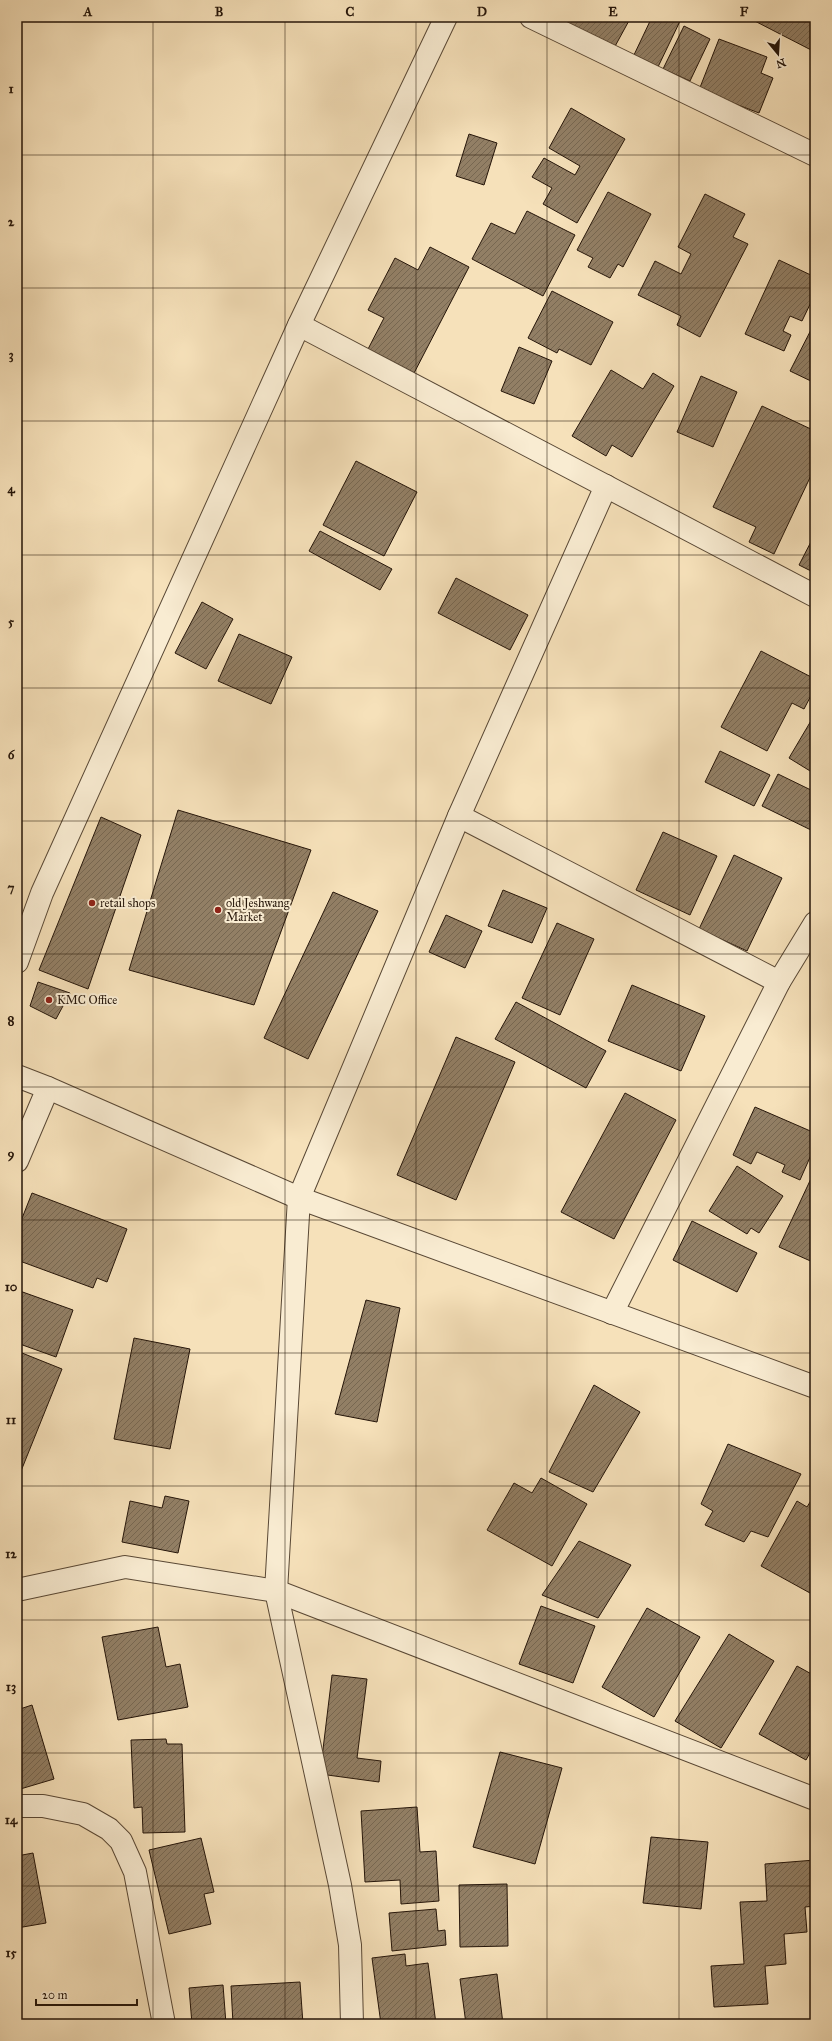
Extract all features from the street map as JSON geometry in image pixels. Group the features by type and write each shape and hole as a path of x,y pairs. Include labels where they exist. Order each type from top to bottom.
{"street":[{"path":"17,962 42,893 299,325 446,17"},
{"path":"530,17 813,148"},
{"path":"299,325 815,596"},
{"path":"352,2024 350,1945 340,1885 276,1591 299,1198 459,816 606,486"},
{"path":"459,816 779,982"},
{"path":"612,1313 779,982 815,923"},
{"path":"17,1076 48,1088 299,1198 815,1387"},
{"path":"17,1161 48,1088"},
{"path":"17,1590 125,1567 276,1591 815,1799"},
{"path":"17,1806 43,1806 82,1814 109,1829 121,1841 135,1872 164,2024"}],"building":[{"path":"550,17 631,17 613,50"},
{"path":"652,17 682,17 657,69 633,57"},
{"path":"747,17 815,17 815,52"},
{"path":"684,26 710,39 690,81 663,69"},
{"path":"719,39 767,57 761,73 773,78 759,113 699,90"},
{"path":"571,108 625,139 577,223 543,204 552,188 532,177 544,158 575,175 580,166 549,148"},
{"path":"469,134 497,143 484,185 456,176"},
{"path":"608,192 651,214 623,267 618,264 610,278 588,267 593,258 577,250"},
{"path":"705,194 745,214 733,237 748,244 700,337 677,325 681,316 638,295 655,261 681,274 691,254 678,247"},
{"path":"527,211 575,235 543,296 472,259 491,223 515,234"},
{"path":"430,247 469,267 412,377 366,353 384,318 368,310 395,258 418,270"},
{"path":"779,260 815,277 815,294 802,321 790,316 783,331 791,335 784,351 745,334"},
{"path":"552,291 613,322 591,365 559,349 557,353 528,338"},
{"path":"815,322 815,383 790,371"},
{"path":"519,347 552,361 534,404 501,391"},
{"path":"611,370 643,389 653,373 674,386 632,457 612,445 606,456 572,436"},
{"path":"701,376 737,392 713,447 677,432"},
{"path":"762,406 815,431 815,467 774,554 749,542 756,527 713,507"},
{"path":"356,461 417,492 384,556 323,525"},
{"path":"320,531 392,569 380,590 309,551"},
{"path":"815,534 815,573 799,565"},
{"path":"456,578 528,615 510,650 438,613"},
{"path":"202,602 233,619 206,669 175,653"},
{"path":"239,634 292,657 271,704 218,681"},
{"path":"761,651 815,679 815,688 804,709 792,703 767,751 721,727"},
{"path":"815,714 815,774 789,758"},
{"path":"720,751 770,775 754,806 705,782"},
{"path":"778,774 815,792 815,832 762,806"},
{"name":"old Jeshwang Market","path":"178,810 311,850 254,1005 129,970"},
{"name":"retail shops","path":"101,817 141,835 88,989 39,970"},
{"path":"663,832 717,856 690,915 636,890"},
{"path":"734,855 782,878 747,951 699,929"},
{"path":"503,890 547,908 532,943 488,926"},
{"path":"333,892 378,911 308,1059 264,1038"},
{"path":"446,915 482,931 465,968 429,952"},
{"path":"557,923 594,939 560,1015 522,998"},
{"name":"KMC Office","path":"38,982 70,993 56,1019 30,1006"},
{"path":"632,985 705,1016 681,1071 608,1041"},
{"path":"516,1002 606,1051 586,1088 495,1039"},
{"path":"456,1037 515,1062 456,1200 397,1175"},
{"path":"625,1093 676,1120 614,1239 561,1212"},
{"path":"755,1107 815,1133 815,1146 800,1180 782,1172 785,1165 757,1152 751,1164 733,1155"},
{"path":"737,1166 783,1196 759,1233 751,1228 747,1234 709,1211"},
{"path":"815,1170 815,1263 779,1247"},
{"path":"32,1193 127,1229 107,1282 97,1278 93,1288 17,1260 17,1231"},
{"path":"692,1221 757,1253 737,1292 673,1260"},
{"path":"17,1290 73,1310 56,1357 17,1343"},
{"path":"366,1300 400,1308 377,1422 335,1414"},
{"path":"134,1338 190,1349 170,1449 114,1439"},
{"path":"17,1351 62,1369 17,1481"},
{"path":"594,1385 640,1412 593,1492 549,1472"},
{"path":"728,1444 801,1474 768,1537 751,1531 744,1542 705,1525 713,1511 701,1504"},
{"path":"541,1478 587,1504 552,1566 487,1530 514,1483 532,1493"},
{"path":"815,1494 815,1584 810,1593 761,1566 797,1501 807,1507"},
{"path":"165,1496 189,1501 178,1553 122,1542 130,1501 162,1508"},
{"path":"579,1541 631,1565 598,1618 542,1595"},
{"path":"541,1606 595,1626 573,1683 519,1664"},
{"path":"647,1608 700,1637 654,1717 602,1687"},
{"path":"158,1627 166,1667 180,1664 188,1707 118,1720 102,1637"},
{"path":"729,1634 774,1661 721,1748 675,1721"},
{"path":"797,1666 815,1676 815,1744 806,1760 759,1734"},
{"path":"332,1675 367,1679 357,1758 381,1761 379,1782 320,1774"},
{"path":"32,1705 54,1779 17,1790 17,1710"},
{"path":"166,1739 167,1744 182,1744 185,1832 143,1833 142,1807 134,1808 131,1740"},
{"path":"500,1752 562,1768 535,1864 473,1847"},
{"path":"417,1807 420,1852 436,1851 439,1901 401,1904 400,1880 365,1882 361,1811"},
{"path":"651,1837 708,1842 701,1909 643,1903"},
{"path":"201,1838 214,1892 204,1894 211,1924 169,1934 149,1850"},
{"path":"33,1853 46,1923 17,1928 17,1856"},
{"path":"815,1860 815,1906 805,1907 807,1932 784,1934 786,1964 765,1966 768,2004 714,2007 711,1966 744,1964 740,1902 767,1901 765,1864"},
{"path":"507,1884 508,1946 460,1947 459,1885"},
{"path":"436,1909 438,1931 445,1930 446,1945 392,1951 389,1913"},
{"path":"405,1954 406,1966 428,1963 436,2024 381,2024 372,1958"},
{"path":"497,1974 503,2024 466,2024 460,1979"},
{"path":"300,1982 303,2024 233,2024 231,1986"},
{"path":"223,1985 226,2024 192,2024 189,1988"}],"place":[{"name":"retail shops","path":"92,903"},
{"name":"old Jeshwang Market","path":"218,910"},
{"name":"KMC Office","path":"49,1000"}]}
